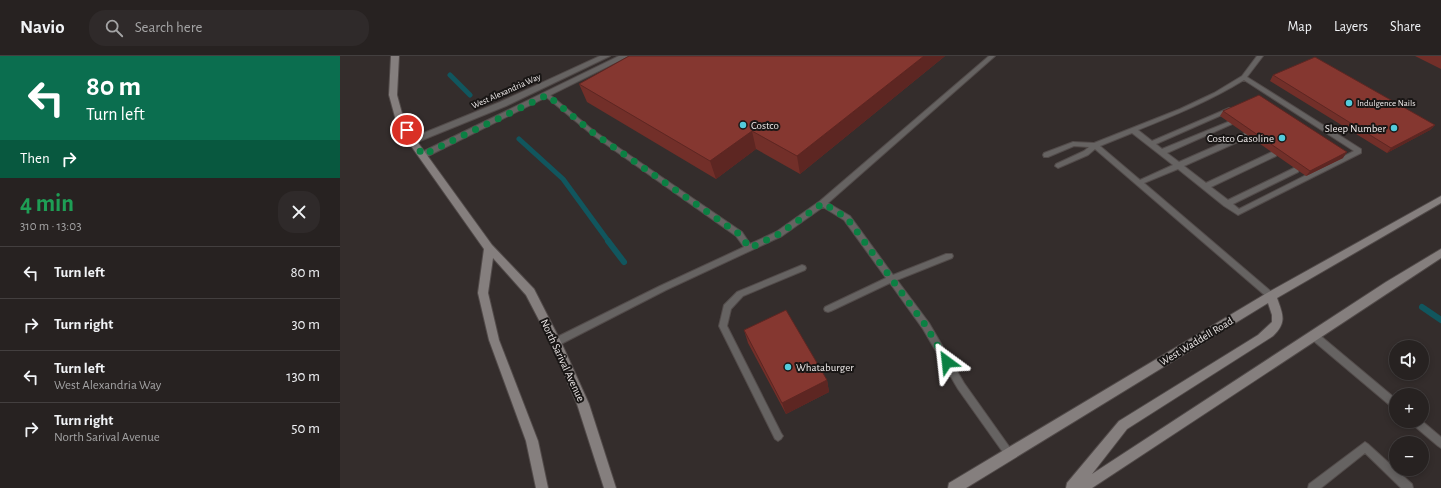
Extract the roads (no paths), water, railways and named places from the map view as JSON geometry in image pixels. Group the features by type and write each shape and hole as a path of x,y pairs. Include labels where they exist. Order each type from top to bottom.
{"main road":[{"name":"North Sarival Avenue","path":"395,56 393,95 399,117 412,141 489,248 530,292 556,342 583,404 610,488"},
{"name":"West Waddell Road","path":"954,488 1271,296 1441,199"},
{"path":"489,248 483,293 494,340 532,442 542,488"},
{"path":"1080,488 1441,253"},
{"path":"1072,488 1123,425 1262,338 1275,328 1278,319 1271,296"}],"street":[{"name":"West Alexandria Way","path":"412,141 503,104 606,56"},
{"name":"West Alexandria Way","path":"423,155 625,56"}],"lane":[{"path":"556,342 663,288 779,234 823,203 992,56"},
{"path":"1058,166 1086,153 1095,145 1200,102 1232,85 1244,77 1260,56"},
{"path":"1133,130 1238,212 1359,151 1244,77"},
{"path":"1262,96 1269,93"},
{"path":"547,95 592,132 739,234 750,248"},
{"path":"1270,105 1280,100"},
{"path":"1152,144 1234,108"},
{"path":"1288,116 1298,112"},
{"path":"1162,152 1230,123"},
{"path":"1315,134 1325,129"},
{"path":"1139,183 1247,135"},
{"path":"1046,155 1073,144 1095,145 1271,296"},
{"path":"1338,149 1349,144"},
{"path":"1206,186 1274,154"},
{"path":"1227,204 1296,170"},
{"path":"823,203 847,218 926,326 961,386 1010,455"},
{"path":"828,310 892,279 949,256"},
{"path":"778,436 723,326 727,307 740,294 802,268"},
{"path":"1313,335 1389,399"},
{"path":"1423,428 1441,443"},
{"path":"1312,488 1365,447 1408,488"}],"waterway":[{"path":"450,75 470,95"},
{"path":"519,139 563,179 609,242"},
{"path":"608,241 624,262"},
{"path":"1422,307 1441,320"}],"place":[{"name":"Indulgence Nails","path":"1349,103"},
{"name":"Costco","path":"743,125"},
{"name":"Sleep Number","path":"1394,128"},
{"name":"Costco Gasoline","path":"1282,138"},
{"name":"Whataburger","path":"788,367"}]}
